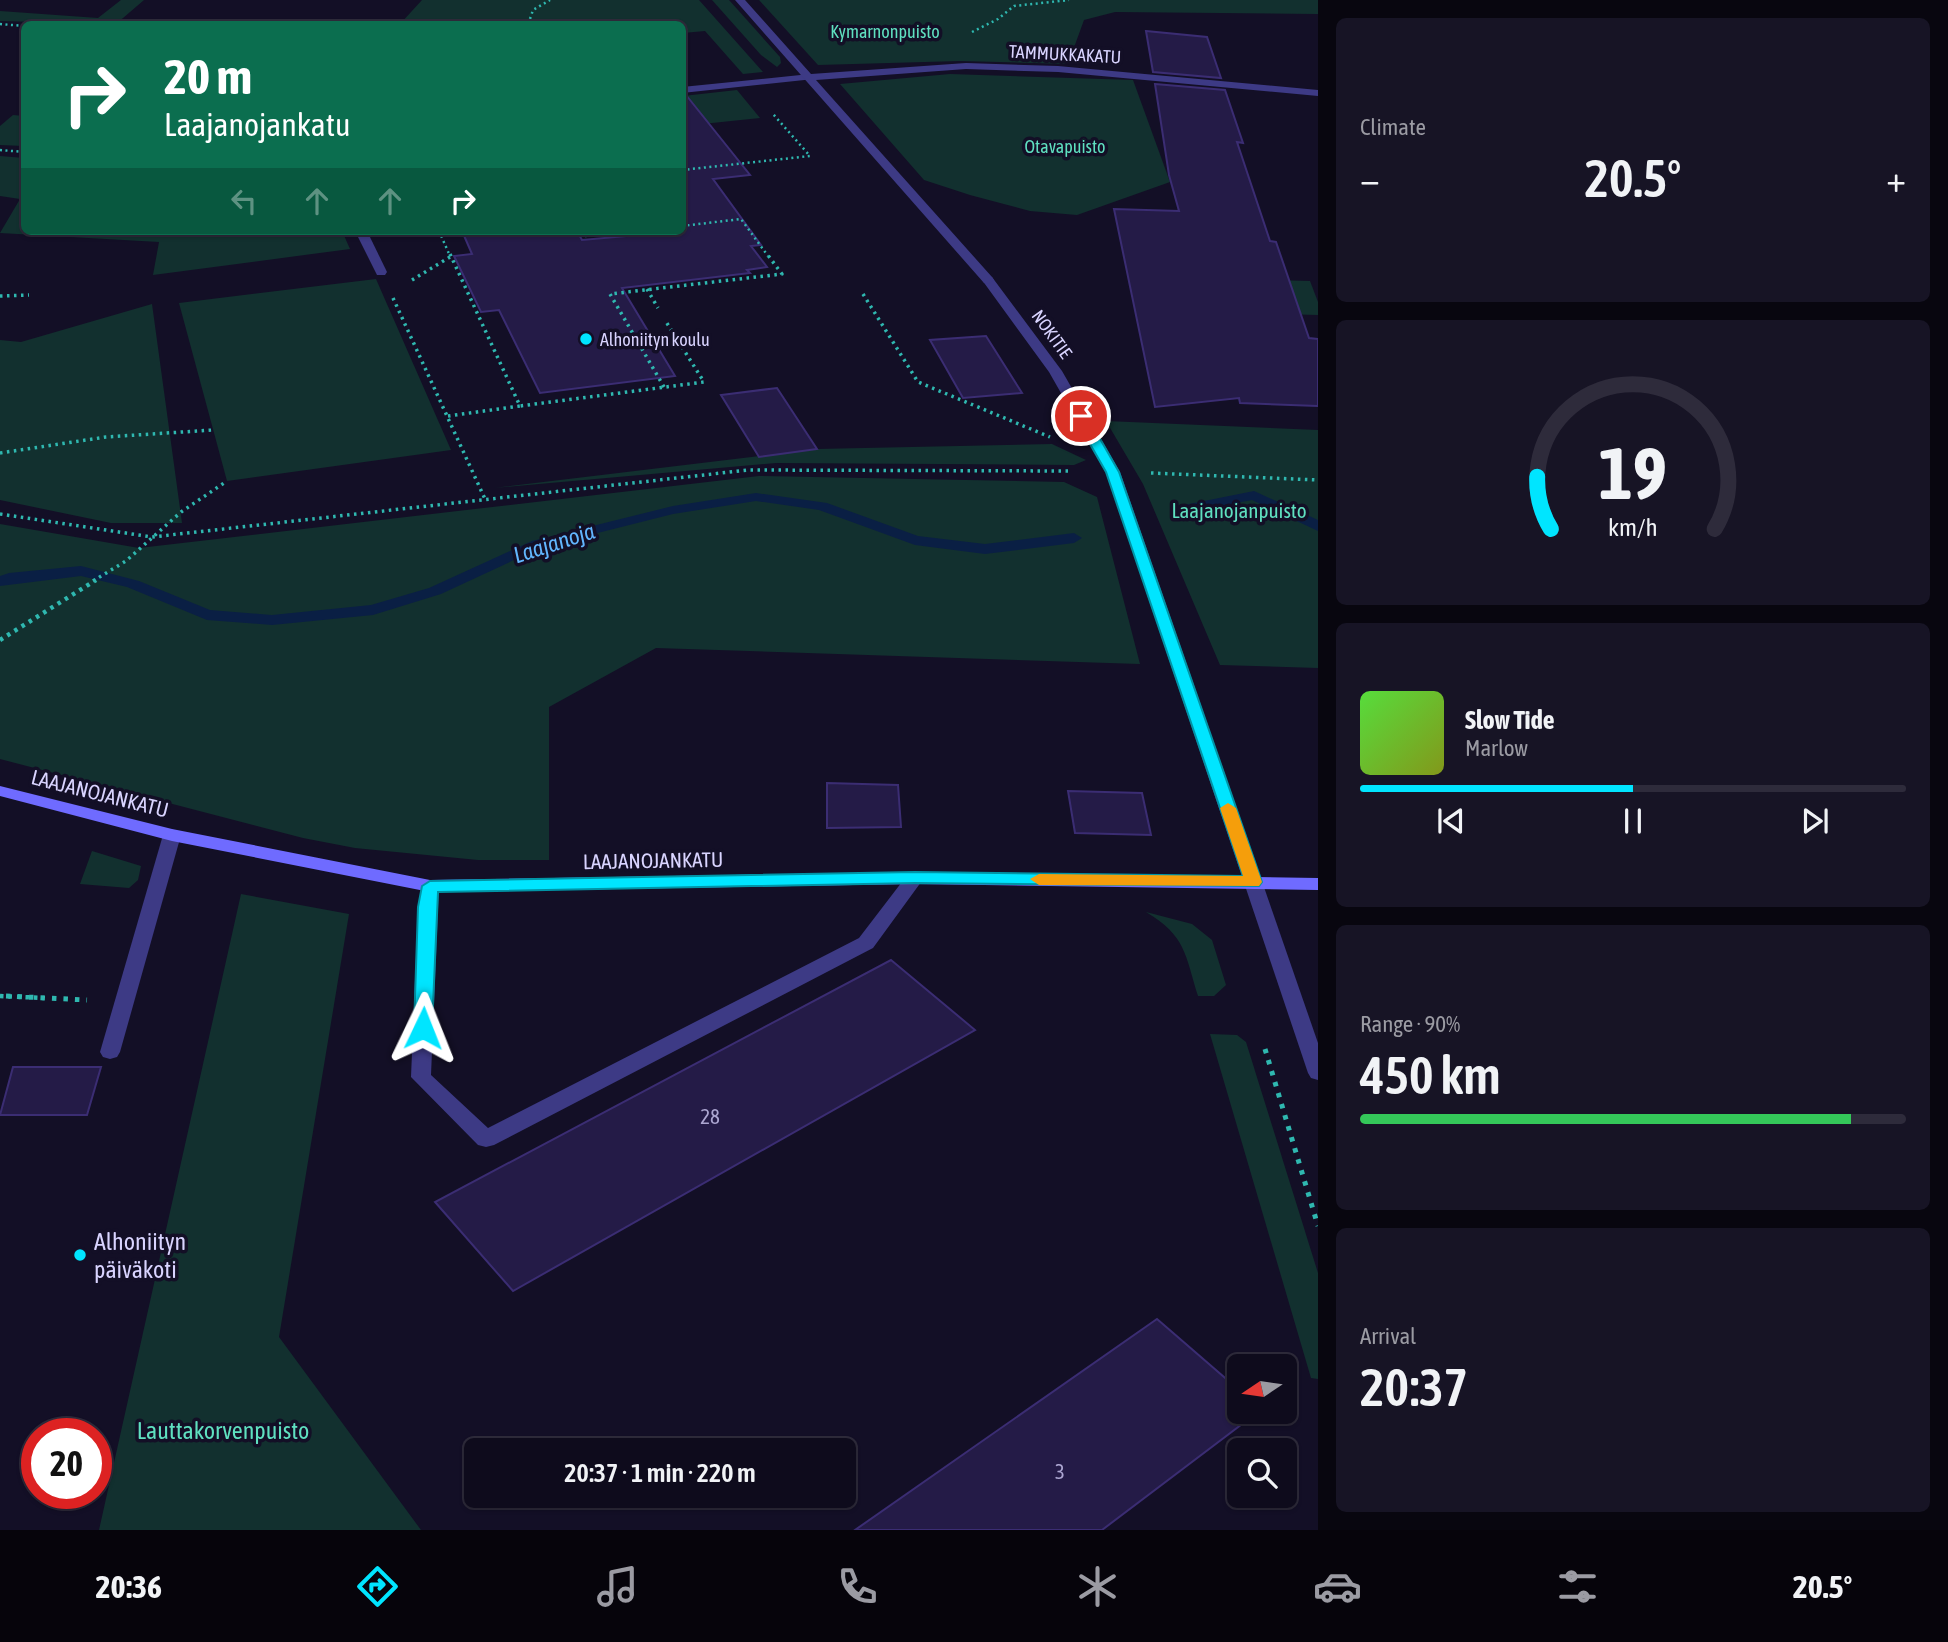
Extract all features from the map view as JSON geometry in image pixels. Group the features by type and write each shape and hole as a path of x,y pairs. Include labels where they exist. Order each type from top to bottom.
{"street":[{"name":"NOKITIE","path":"740,0 988,280 1055,371 1109,466 1318,1073"},
{"name":"TAMMUKKAKATU","path":"686,90 810,77 966,66 1058,69 1318,93"},
{"path":"363,235 381,272"},
{"name":"LAAJANOJANKATU","path":"0,791 172,835 430,886 915,878 1318,884"},
{"path":"110,1052 172,835"},
{"path":"430,886 421,1077 486,1139 866,943 915,878"}],"path":[{"path":"531,21 533,10 550,0"},
{"path":"998,19 1014,6 1069,0"},
{"path":"0,24 21,26"},
{"path":"686,170 810,156 748,83"},
{"path":"0,150 21,152"},
{"path":"664,387 610,294 782,274 741,219 686,226"},
{"path":"441,235 520,406"},
{"path":"391,294 450,257"},
{"path":"381,272 485,499"},
{"path":"647,289 658,308"},
{"path":"863,294 918,382 1109,466"},
{"path":"0,296 29,295"},
{"path":"447,416 704,382 665,320"},
{"path":"0,453 81,439 213,430"},
{"path":"0,514 152,537 760,470 1109,466 1318,480"},
{"path":"0,640 126,561 181,512 227,481"},
{"path":"0,996 125,1001"},
{"path":"1264,1045 1318,1226"}],"green space":[{"path":"121,0 144,0 120,21 0,21 0,11 98,18"},
{"path":"422,0 699,0 763,72 743,74 705,31 686,33 686,21 403,21"},
{"path":"712,0 729,0 780,57 781,63 777,67 761,55"},
{"name":"Kymarnonpuisto","path":"759,0 1318,0 1318,14 1115,12 1084,20 1068,64 960,61 818,65"},
{"name":"Otavapuisto","path":"950,74 1133,80 1170,182 1077,215 1030,211 970,195 924,180 840,84"},
{"path":"737,90 760,118 686,126 686,96"},
{"path":"13,115 21,116 21,146 0,145 0,126"},
{"path":"0,156 21,158 21,234 0,233 20,199 0,196"},
{"path":"35,235 344,235 350,249 153,275 159,242"},
{"path":"376,279 451,450 227,481 179,303"},
{"path":"1237,279 1310,281 1318,302 1318,315 1248,313"},
{"path":"152,304 182,523 111,523 0,500 0,340 21,342"},
{"name":"Laajanojanpuisto","path":"1106,421 1318,430 1318,668 1220,665 1143,484"},
{"path":"1052,444 1086,460 1074,465 776,463 494,488 817,449"},
{"path":"759,476 1064,482 1097,497 1140,664 656,648 549,707 549,860 478,860 355,848 303,838 0,759 0,524 139,548"},
{"path":"92,851 141,866 138,880 129,888 80,884"},
{"name":"Lauttakorvenpuisto","path":"241,894 349,914 279,1337 421,1530 99,1530 104,1509 112,1509 112,1472"},
{"path":"1146,912 1192,924 1212,940 1226,985 1214,996 1198,996 1177,938"},
{"path":"1210,1034 1237,1035 1246,1042 1318,1273 1318,1379 1311,1378"}],"building":[{"path":"1146,31 1207,37 1221,78 1153,72"},
{"path":"1155,84 1225,90 1243,143 1237,142 1270,241 1276,242 1309,338 1318,339 1318,406 1240,403 1239,398 1155,407 1114,209 1179,211 1169,175"},
{"path":"686,95 750,175 713,179 761,245 751,246 767,267 747,270 750,273 622,288 675,376 540,393 499,310 481,312 454,256 472,254 464,235 579,235 582,240 638,235 686,235"},
{"path":"986,336 1022,393 963,398 930,340"},
{"path":"777,388 817,449 759,457 721,395"},
{"path":"827,783 898,785 901,827 827,828"},
{"path":"1068,791 1142,793 1151,835 1075,833"},
{"path":"891,960 975,1030 513,1291 435,1202"},
{"path":"13,1067 101,1067 87,1115 0,1115"},
{"path":"1157,1319 1227,1380 1227,1424 1242,1424 1102,1530 855,1530"}],"waterway":[{"name":"Laajanoja","path":"1184,509 1254,495 1318,526"},
{"name":"Laajanoja","path":"0,581 81,571 133,584 207,615 272,620 373,610 435,591 537,544 673,510 756,497 822,506 915,540 985,549 1074,538"}],"slow traffic":[{"path":"1039,879 1253,882 1228,808"}],"place":[{"name":"Alhoniityn koulu","path":"586,339"},
{"name":"Alhoniityn päiväkoti","path":"80,1255"}],"route":[{"path":"423,1028 430,886 915,878 1253,882 1113,472 1081,416"}]}
